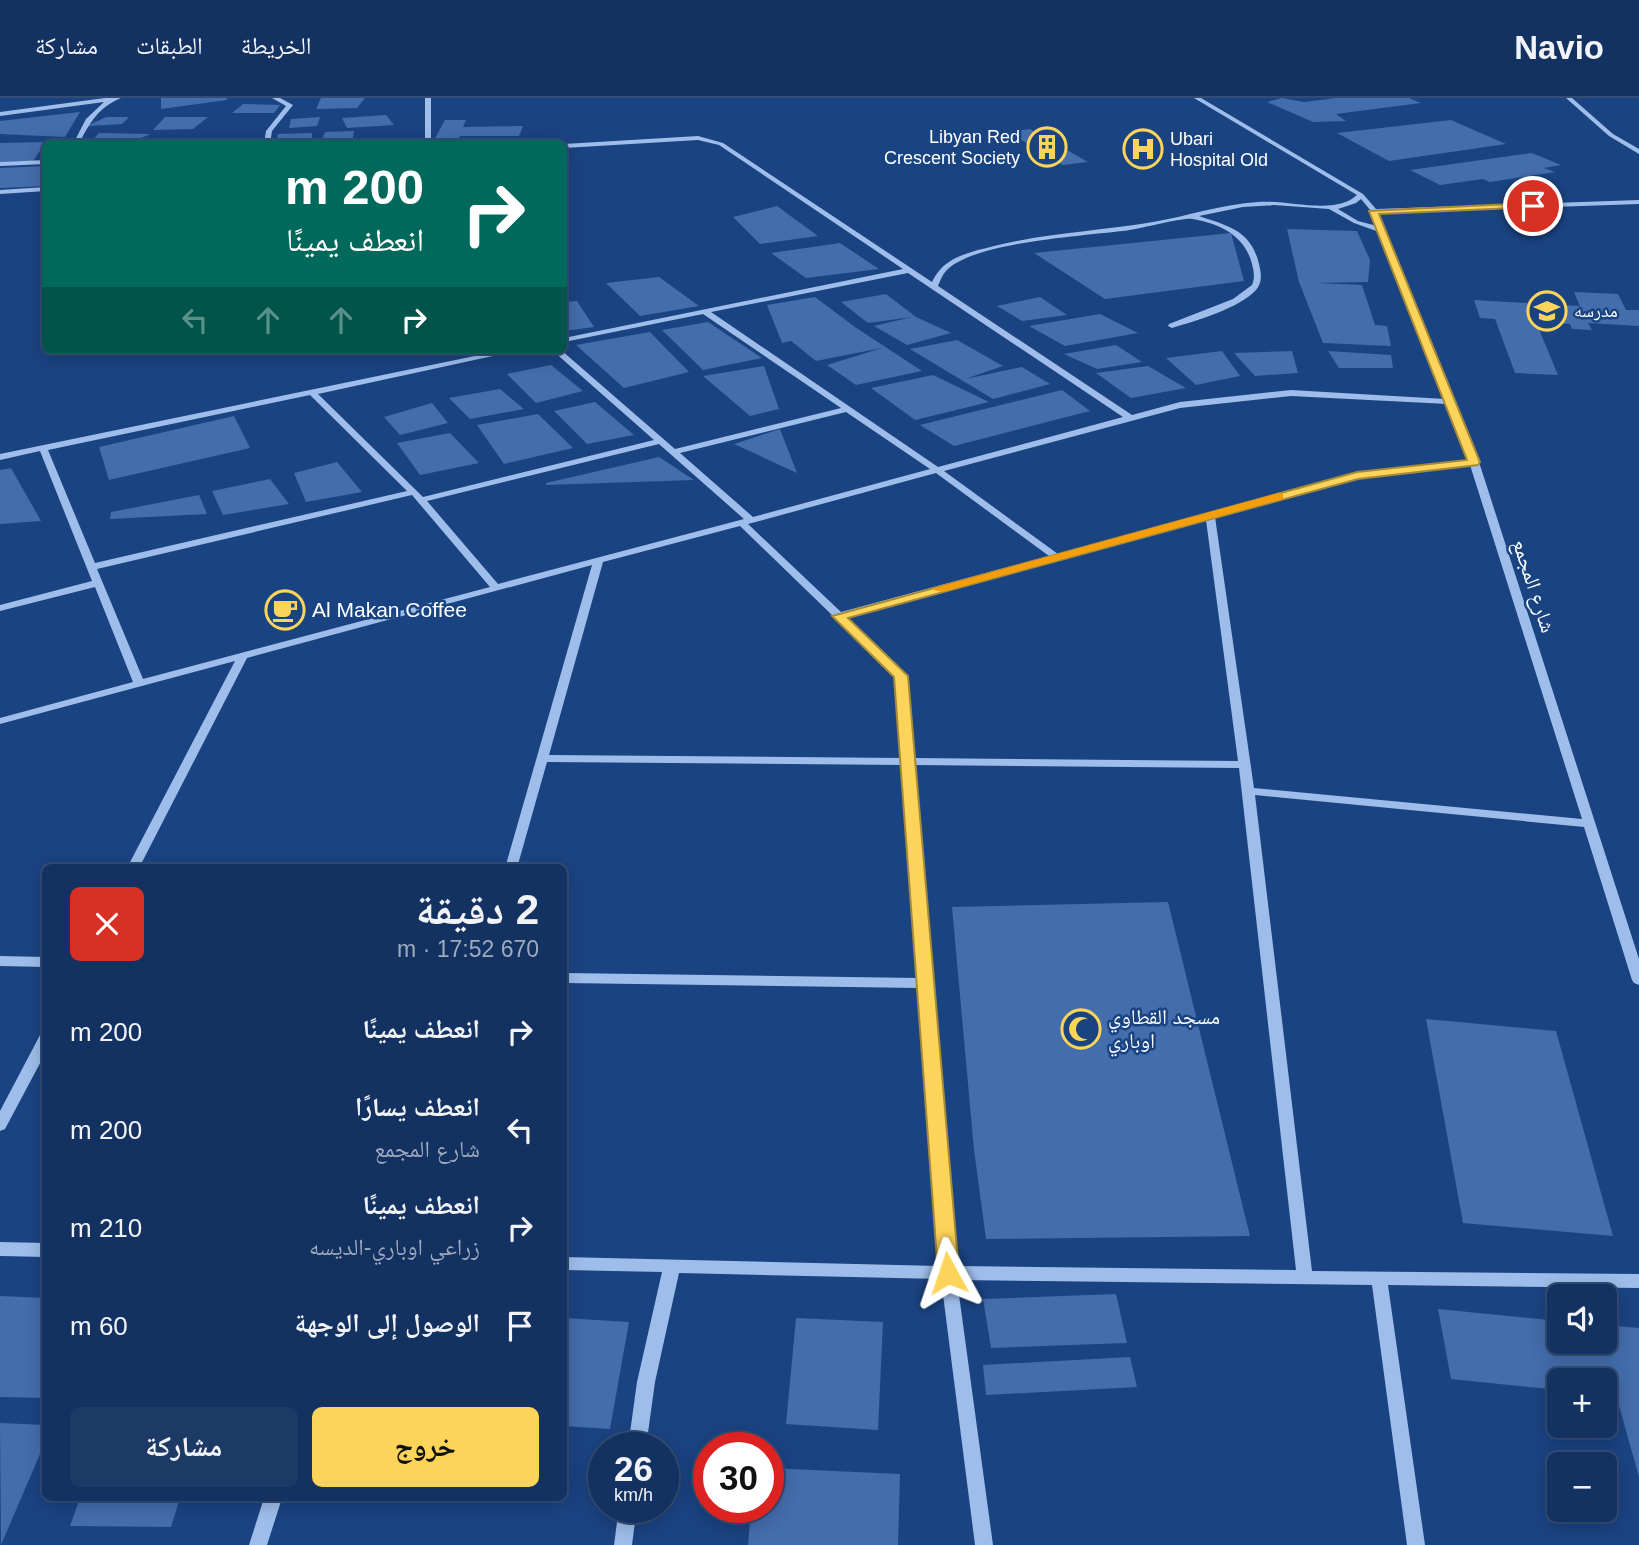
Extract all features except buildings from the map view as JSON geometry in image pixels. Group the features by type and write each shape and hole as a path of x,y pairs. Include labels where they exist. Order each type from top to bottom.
{"street":[{"path":"0,111 83,98"},
{"path":"268,140 269,131 290,105 275,98"},
{"path":"428,98 428,140"},
{"path":"935,285 937,276 946,267 977,254 1255,204 1330,206 1349,204 1361,195 1197,98"},
{"path":"1569,98 1611,135 1639,152"},
{"path":"0,111 114,99"},
{"path":"78,140 83,126 114,99"},
{"path":"567,146 698,138 721,144 1130,418"},
{"path":"0,164 42,162"},
{"path":"0,192 42,189"},
{"name":"شارع المجمع","path":"1361,195 1374,211 1474,462 1639,980"},
{"path":"1374,211 1639,202"},
{"path":"1330,206 1356,222 1381,230"},
{"path":"1172,326 1238,298 1257,284 1254,250 1247,239 1191,216"},
{"path":"567,339 911,270"},
{"path":"704,311 937,470 1056,557"},
{"path":"0,457 497,354"},
{"path":"561,354 673,452 746,521 901,676 948,1273 984,1545"},
{"path":"312,392 418,496 496,588"},
{"path":"0,721 1180,405 1291,393 1451,402"},
{"path":"673,452 848,409"},
{"path":"92,567 660,441"},
{"path":"43,448 139,684"},
{"path":"839,616 1357,476 1474,462"},
{"path":"1210,516 1248,791 1305,1278"},
{"path":"512,864 599,560"},
{"path":"0,608 98,583"},
{"path":"135,864 243,656"},
{"path":"543,758 1244,765"},
{"path":"1248,791 1590,824"},
{"path":"0,961 42,962"},
{"path":"567,978 926,983"},
{"path":"0,1125 42,1045"},
{"path":"0,1249 42,1250"},
{"path":"567,1263 948,1273 1639,1281"},
{"path":"638,1432 646,1382 672,1266"},
{"path":"1379,1278 1416,1545"},
{"path":"258,1545 272,1501"},
{"path":"623,1545 626,1523"}],"slow traffic":[{"path":"938,589 1279,497"}],"place":[{"name":"Libyan Red Crescent Society","path":"1047,147"},
{"name":"Ubari Hospital Old","path":"1143,149"},
{"name":"مدرسه","path":"1547,311"},
{"name":"Al Makan Coffee","path":"285,610"},
{"name":"مسجد القطاوي اوباري","path":"1081,1029"}],"route":[{"path":"948,1273 901,676 839,616 1357,476 1474,462 1374,211 1533,206"}]}
